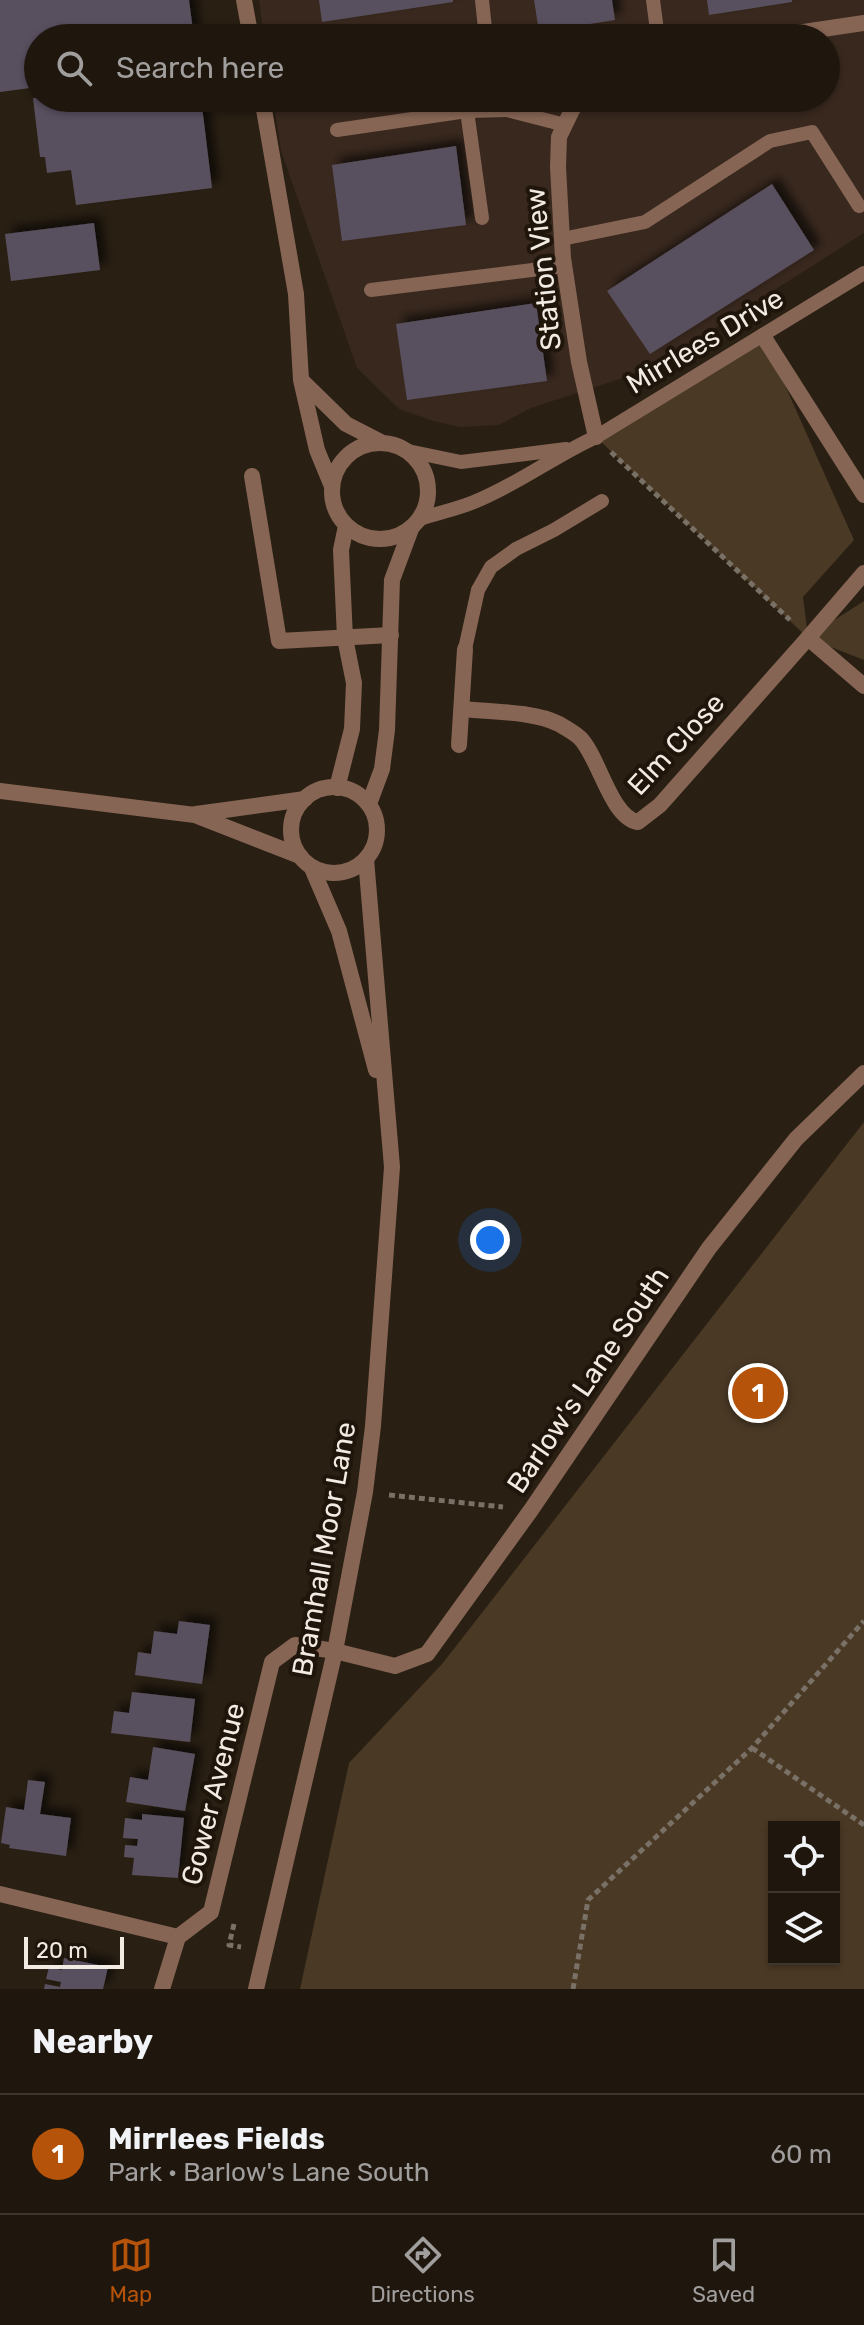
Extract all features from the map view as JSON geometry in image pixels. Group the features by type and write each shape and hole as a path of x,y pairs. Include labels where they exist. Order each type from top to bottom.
{"street":[{"path":"244,0 248,24"},
{"path":"840,27 864,23"},
{"path":"264,112 296,294 301,380 317,450 331,484"},
{"name":"Station View","path":"572,112 559,137 562,239 579,362 596,437"},
{"path":"763,336 864,495"},
{"path":"301,380 346,424 381,442 408,451 424,470 428,487 427,503 392,580 387,730 382,769 369,804"},
{"path":"381,442 350,452 339,464 331,484 338,518 361,538 378,541 396,537 416,524"},
{"path":"252,476 279,641 391,635"},
{"path":"337,788 352,729 354,683 345,638 341,550 346,526"},
{"path":"864,573 808,638 864,686"},
{"name":"Elm Close","path":"462,709 539,717 559,724 581,739 618,808 638,822 660,805 808,638"},
{"path":"459,745 465,649"},
{"path":"195,815 306,862 324,873 338,873 352,869 366,859 374,846 376,818 363,798 344,788 337,788 317,791 305,799 295,812 291,826 293,842 306,862"},
{"path":"0,791 195,815 305,799"},
{"name":"Bramhall Moor Lane","path":"256,1989 335,1651 365,1492 373,1426 392,1167 366,859"},
{"name":"Bramhall Moor Lane","path":"306,862 339,931 387,1110"},
{"name":"Barlow's Lane South","path":"335,1651 395,1666 427,1654 531,1510 709,1248 796,1139 864,1073"},
{"name":"Gower Avenue","path":"178,1937 211,1912 272,1662 295,1645 335,1651"},
{"path":"0,1894 178,1937 162,1989"}],"lane":[{"path":"482,0 485,24"},
{"path":"653,0 656,24"},
{"path":"337,130 460,112"},
{"path":"467,112 482,218"},
{"path":"527,112 565,125"},
{"path":"562,239 645,222 770,141 812,132 859,206"},
{"path":"371,290 564,266"},
{"name":"Mirrlees Drive","path":"416,524 475,501 596,437 864,273"},
{"name":"Mirrlees Drive","path":"408,451 461,462 570,449"},
{"path":"465,649 478,590 491,567 516,549 602,501"}],"path":[{"path":"596,437 808,638"},
{"path":"365,1492 531,1510"},
{"path":"573,1989 588,1900 752,1748 864,1621"},
{"path":"752,1748 864,1825"},
{"path":"211,1912 236,1916 229,1945 265,1951"}],"shaded area":[{"path":"259,0 864,0 864,233 668,358 623,378 531,408 499,425 460,427 433,421 399,409 357,368 281,151 275,112 840,112 840,24 262,24"},
{"path":"763,336 854,540 803,597 808,637 864,601 864,660 808,638 596,437"},
{"path":"864,1122 864,1989 300,1989 349,1763 442,1664"}],"building":[{"path":"0,0 189,0 192,24 24,24 24,89 0,92"},
{"path":"319,0 453,0 453,2 322,22"},
{"path":"534,0 612,0 615,20 590,24 538,24"},
{"path":"707,0 792,0 792,2 709,15"},
{"path":"35,112 203,112 212,188 76,205 71,170 47,173 45,157 40,157"},
{"path":"456,146 466,225 342,241 332,165"},
{"path":"772,184 814,250 650,354 607,291"},
{"path":"94,223 100,270 11,281 5,234"},
{"path":"536,303 547,381 407,400 396,324"},
{"path":"179,1621 210,1625 202,1684 135,1675 138,1652 151,1654 154,1631 177,1634"},
{"path":"132,1692 195,1699 190,1742 111,1733 114,1711 129,1713"},
{"path":"153,1747 195,1754 185,1811 126,1802 130,1777 148,1780"},
{"path":"28,1780 45,1782 40,1814 71,1818 66,1856 9,1848 10,1845 1,1843 6,1807 24,1810"},
{"path":"142,1814 184,1818 178,1878 132,1875 134,1858 124,1857 125,1845 137,1846 138,1839 123,1838 125,1818 142,1820"},
{"path":"64,1958 108,1967 103,1989 44,1989 45,1984 60,1987 61,1982 46,1979 49,1967 62,1970"}],"place":[{"name":"Mirrlees Fields","path":"758,1393"}]}
